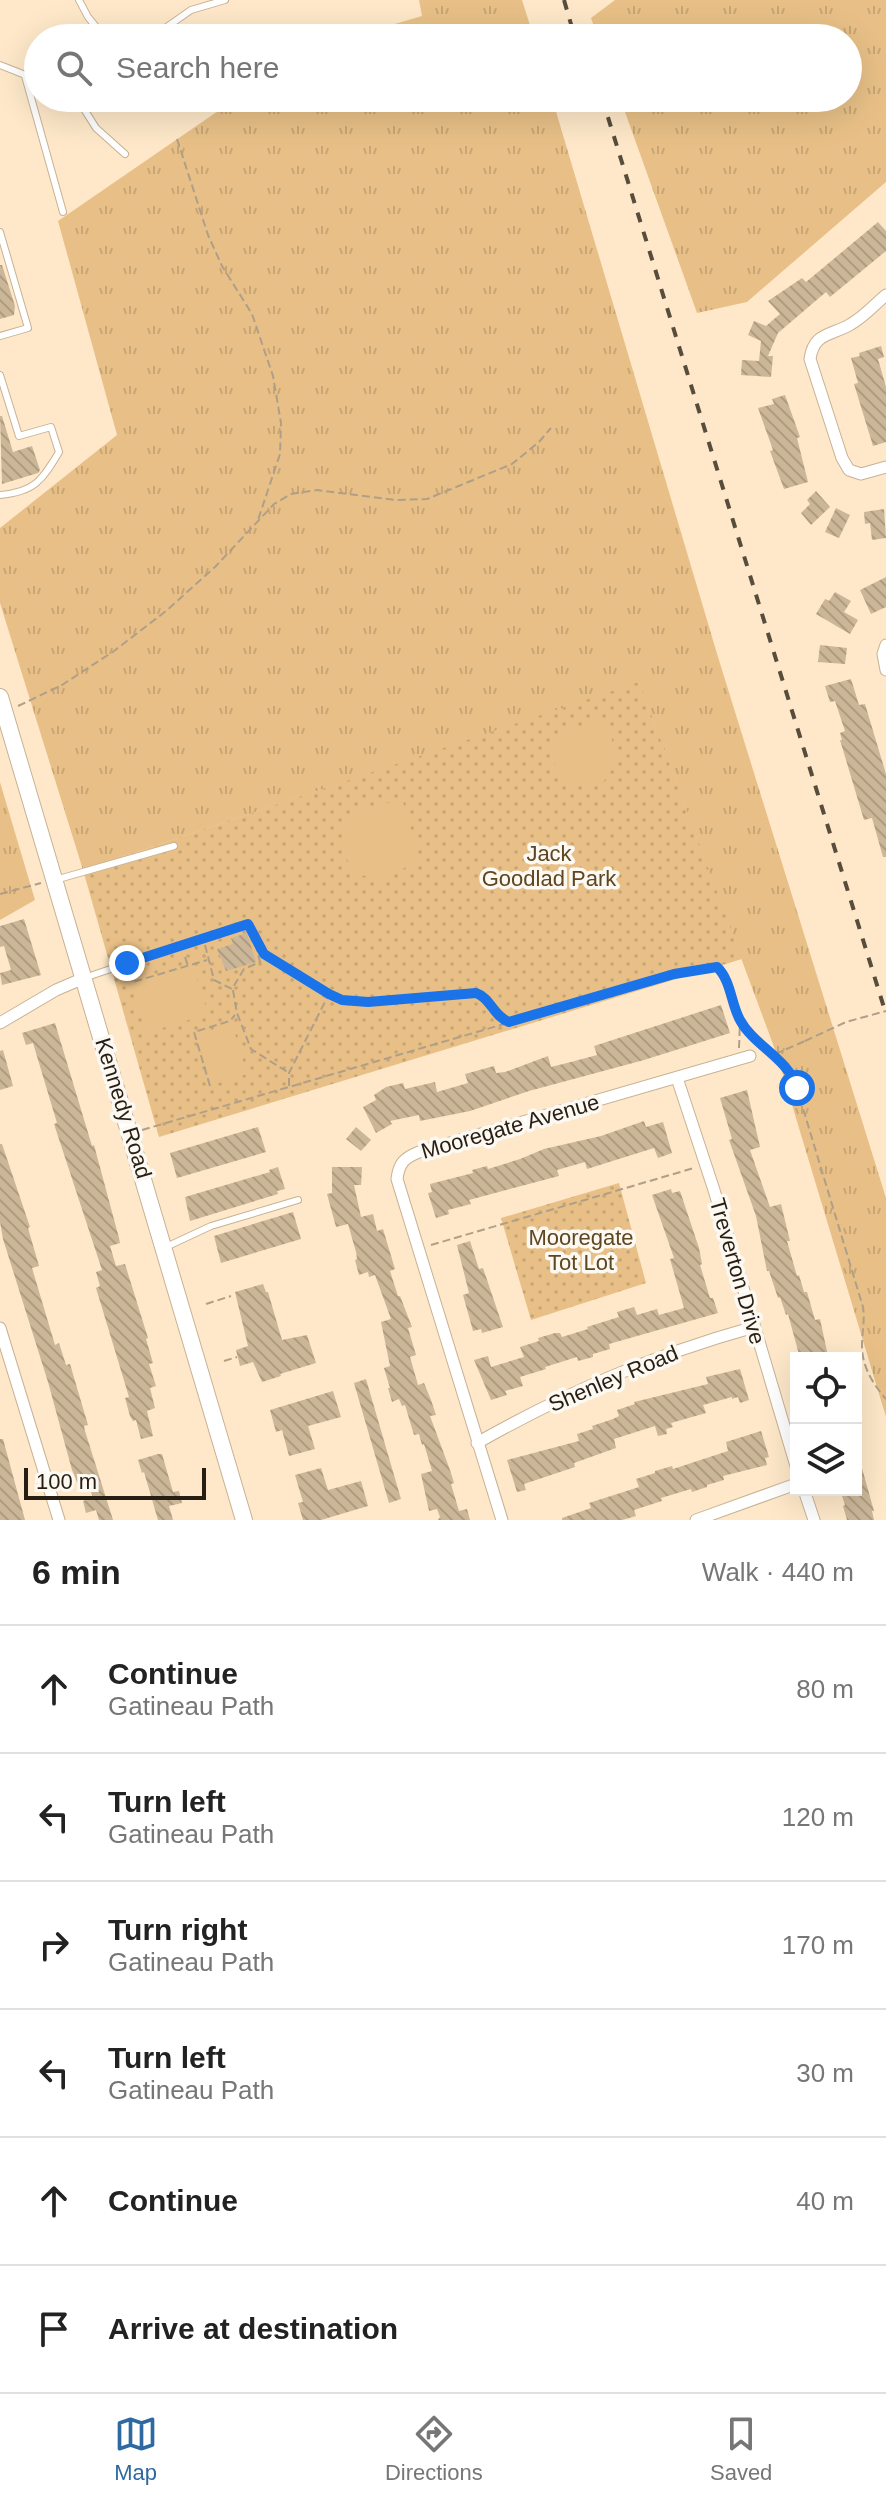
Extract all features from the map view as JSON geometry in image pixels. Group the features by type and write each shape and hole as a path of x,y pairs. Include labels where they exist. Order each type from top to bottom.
{"main road":[{"name":"Kennedy Road","path":"2,704 47,881 84,978 244,1520"}],"street":[{"path":"886,295 853,323 819,338 811,347 810,359 842,458 849,470 861,474 886,467"},
{"path":"886,645 883,654 886,670"},
{"path":"0,1023 56,990 84,978"},
{"name":"Mooregate Avenue","path":"502,1520 397,1179 399,1166 407,1157 744,1058"},
{"name":"Treverton Drive","path":"677,1078 790,1446"},
{"name":"Shenley Road","path":"477,1443 538,1410 648,1360 754,1327"},
{"path":"0,1328 59,1520"},
{"path":"696,1520 790,1486"},
{"path":"806,1496 814,1520"}],"lane":[{"path":"79,0 94,24"},
{"path":"171,24 191,10 225,0"},
{"path":"0,65 24,76"},
{"path":"35,112 63,212"},
{"path":"86,112 97,129 125,154"},
{"path":"0,232 28,328 0,336"},
{"path":"0,375 19,436 51,427 59,452 46,474 32,488 17,494 0,495"},
{"path":"47,881 174,846"},
{"path":"84,978 202,938"},
{"path":"165,1247 211,1226 298,1200"}],"path":[{"path":"177,139 208,235 222,266 252,314 273,376 281,423 280,454 257,521"},
{"path":"2,704 62,685 114,651 166,611 215,567 274,504 303,490 395,500 427,499 512,464 551,428"},
{"path":"0,894 47,881"},
{"path":"232,989 214,980 202,938 246,923 253,935 260,962 244,969 232,989 237,1013 251,1049 289,1073"},
{"path":"253,935 264,954 346,1001 476,993 484,997 497,1015 509,1022"},
{"path":"185,957 188,966"},
{"path":"130,972 133,982 208,960"},
{"path":"131,1134 668,976 712,966 722,972 740,1021 744,1058"},
{"path":"289,1087 289,1073 329,994"},
{"path":"774,1055 846,1022 886,1011"},
{"path":"210,1086 194,1032 230,1021 237,1013"},
{"path":"740,1021 792,1075 796,1085 863,1307 864,1362 873,1384 886,1399"},
{"path":"419,1249 706,1165"},
{"path":"206,1304 231,1296"},
{"path":"224,1361 237,1357"}],"green space":[{"path":"419,0 522,0 530,24 395,24 422,16"},
{"path":"615,0 886,0 886,182 747,302 697,313 625,112 862,112 862,24 593,24 591,18"},
{"path":"217,112 556,112 718,657 886,1198 886,1417 777,1055 639,683 83,870 0,603 0,528 117,435 58,221"},
{"name":"Jack Goodlad Park","path":"639,682 742,959 159,1137 83,870"},
{"path":"601,720 610,728 616,764 602,784 579,786 561,778 553,761 554,735"},
{"path":"0,782 35,900 0,920"},
{"path":"402,799 420,859 386,879 359,875 344,856 346,815"},
{"path":"193,965 208,1014 146,1033 131,983"},
{"path":"232,1024 247,1074 212,1085 197,1035"},
{"name":"Mooregate Tot Lot","path":"619,1183 646,1283 531,1320 501,1218"}],"building":[{"path":"878,222 886,231 886,251 830,297 826,292 778,333 768,356 773,356 771,377 741,375 742,360 759,361 761,341 748,335 754,321 766,326 780,314 768,301 802,278 806,282"},
{"path":"0,265 15,306 14,315 0,319"},
{"path":"881,346 884,357 878,359 886,387 886,442 873,446 854,384 858,383 851,358"},
{"path":"785,395 800,437 797,438 808,482 784,489 758,408 774,404 772,399"},
{"path":"0,416 13,452 32,446 40,470 38,473 2,484"},
{"path":"816,491 830,507 811,525 801,513"},
{"path":"836,508 850,515 839,538 825,532"},
{"path":"884,509 886,538 872,540 870,523 865,524 864,512"},
{"path":"886,577 886,607 871,614 860,590"},
{"path":"835,592 851,601 844,612 858,620 850,634 816,614 825,599 829,601"},
{"path":"820,645 847,648 845,664 818,662"},
{"path":"851,679 859,705 865,704 886,774 886,857 883,857 872,818 864,820 840,740 840,733 845,731 835,701 830,702 825,686"},
{"path":"24,919 41,975 2,985 0,973 11,970 4,946 0,947 0,926"},
{"path":"247,933 256,962 226,971 217,949 233,944 231,938"},
{"path":"721,1005 730,1033 470,1111 420,1121 419,1115 390,1121 392,1124 376,1133 363,1107 376,1100 374,1095 386,1087 403,1083 405,1089 435,1082 437,1092 468,1083 465,1074 494,1066 496,1073 548,1056 551,1067 597,1055 594,1046"},
{"path":"55,1023 94,1145 119,1238 120,1243 110,1246 116,1266 125,1264 148,1338 153,1363 149,1364 156,1386 150,1388 155,1408 147,1411 153,1436 141,1439 136,1420 133,1421 130,1416 125,1398 129,1397 96,1288 100,1286 96,1272 102,1270 54,1124 57,1123 33,1043 26,1045 22,1033"},
{"path":"3,1050 13,1086 0,1090 0,1051"},
{"path":"747,1090 760,1147 750,1150 770,1207 781,1204 797,1276 804,1292 807,1292 815,1320 820,1319 827,1352 798,1352 788,1314 767,1271 756,1216 729,1140 732,1139 720,1098"},
{"path":"644,1121 646,1127 663,1122 672,1153 658,1158 654,1148 587,1169 585,1162 557,1170 559,1176 469,1200 471,1204 448,1210 449,1214 436,1218 428,1193 432,1192 430,1184"},
{"path":"258,1127 266,1152 177,1178 170,1153"},
{"path":"356,1127 371,1140 361,1151 346,1139"},
{"path":"0,1144 30,1227 39,1266 32,1268 55,1345 59,1343 66,1365 70,1364 88,1425 84,1426 85,1431 113,1520 99,1520 96,1510 86,1513 83,1501 93,1498 87,1480 78,1484 72,1470 3,1239 0,1222"},
{"path":"278,1167 285,1189 277,1191 278,1194 190,1221 185,1197"},
{"path":"332,1167 362,1167 361,1185 354,1185 361,1217 373,1214 377,1231 383,1229 395,1269 390,1271 412,1327 408,1328 416,1355 410,1357 418,1385 424,1383 436,1415 430,1416 454,1483 451,1484 459,1511 467,1509 470,1520 438,1520 437,1509 429,1511 421,1474 432,1471 424,1444 419,1434 414,1435 405,1405 402,1406 399,1399 392,1402 384,1368 390,1366 381,1322 391,1319 375,1275 369,1277 368,1272 359,1275 348,1224 336,1227 327,1194 332,1193"},
{"path":"671,1189 672,1193 680,1191 699,1248 700,1265 710,1298 713,1298 718,1313 609,1344 610,1349 593,1354 593,1357 578,1361 577,1357 545,1367 520,1377 523,1386 505,1391 507,1395 491,1400 474,1360 488,1356 491,1367 524,1357 520,1347 539,1341 538,1338 555,1333 560,1333 562,1337 588,1329 619,1317 617,1312 634,1307 637,1315 657,1309 659,1315 684,1308 670,1259 674,1258 652,1195"},
{"path":"293,1212 301,1239 221,1263 214,1236"},
{"path":"470,1241 479,1269 483,1268 503,1327 482,1333 481,1329 473,1331 463,1295 469,1293 457,1245"},
{"path":"263,1284 282,1340 307,1335 316,1363 262,1382 253,1362 240,1366 236,1350 248,1346 235,1292"},
{"path":"740,1369 749,1400 740,1403 738,1397 732,1397 703,1405 706,1413 671,1423 673,1427 666,1429 667,1434 658,1436 655,1426 614,1439 616,1448 574,1463 575,1467 524,1484 526,1490 517,1492 507,1460 579,1441 577,1434 619,1416 617,1410 634,1402 708,1384 706,1377"},
{"path":"366,1379 401,1499 389,1503 354,1383"},
{"path":"333,1391 341,1417 308,1426 315,1449 289,1456 282,1430 276,1432 270,1410"},
{"path":"761,1431 769,1457 765,1458 767,1465 723,1476 724,1480 692,1492 691,1489 661,1498 662,1501 634,1510 636,1516 622,1520 562,1520 591,1508 589,1503 639,1487 636,1479 728,1451 726,1442"},
{"path":"0,1439 3,1439 25,1520 0,1520"},
{"path":"162,1454 173,1492 179,1491 182,1503 169,1506 173,1520 158,1520 138,1460"},
{"path":"321,1468 328,1490 361,1481 368,1506 321,1520 303,1520 298,1503 303,1502 295,1475"},
{"path":"862,1468 874,1520 847,1520 842,1496 862,1496"}],"railway":[{"path":"564,0 571,24"},
{"path":"606,112 886,1014"}],"route":[{"path":"127,963 248,924 264,954 337,998 368,1002 476,993 484,997 497,1015 509,1022 712,966 723,974 740,1021 792,1075 797,1088"}]}
